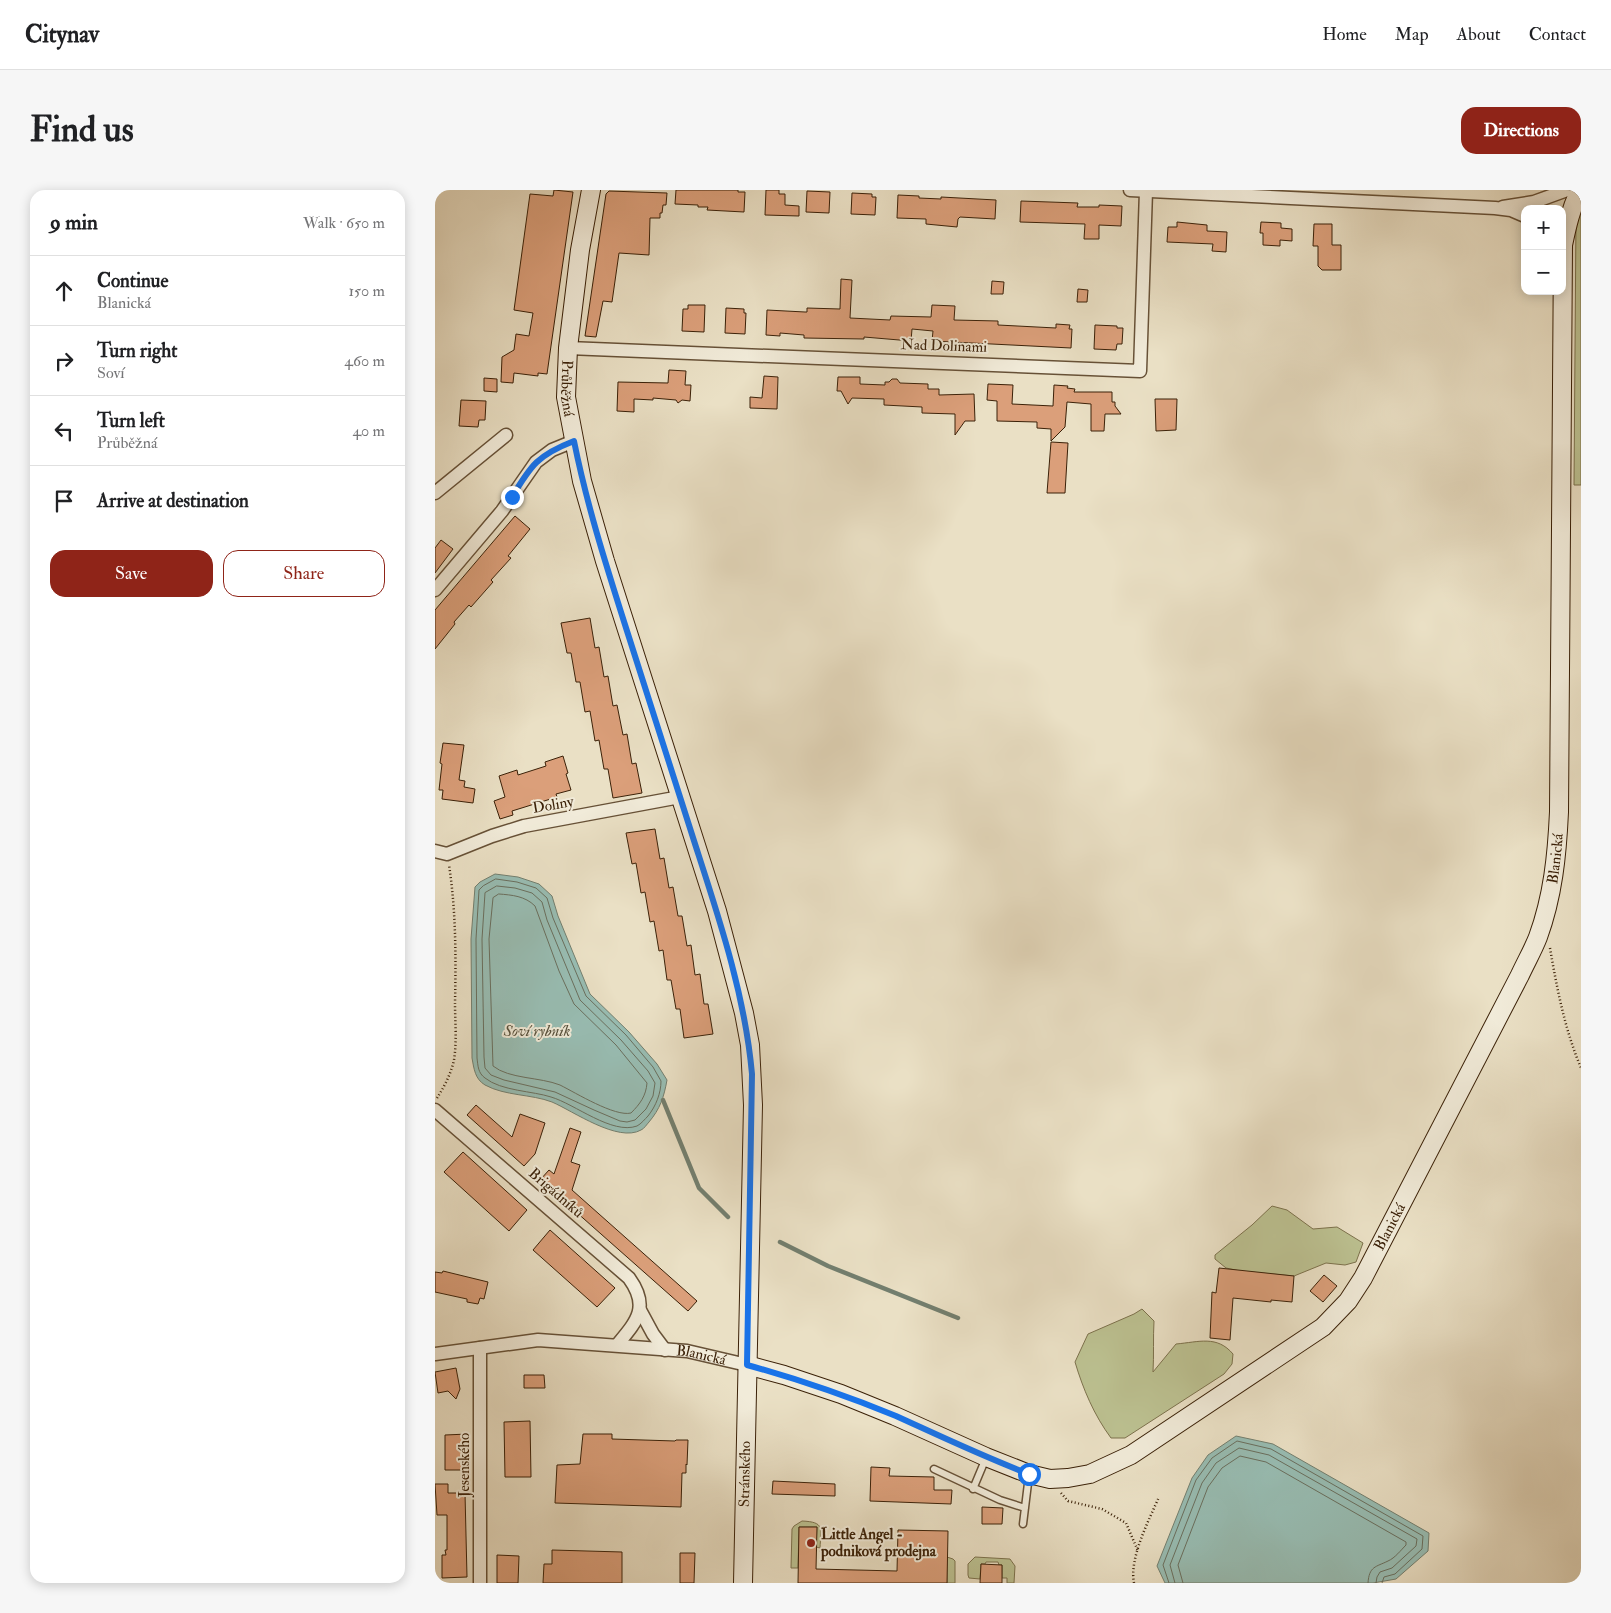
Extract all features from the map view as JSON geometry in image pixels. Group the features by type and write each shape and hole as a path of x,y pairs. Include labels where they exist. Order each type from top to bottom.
{"street":[{"name":"Průběžná","path":"591,190 587,204 567,348 566,397 582,481 605,561 680,798"},
{"path":"1131,190 1495,208 1511,210 1521,214"},
{"name":"Nad Dolinami","path":"567,348 1140,370 1140,190"},
{"path":"1495,208 1534,202 1567,190"},
{"name":"Blanická","path":"1566,229 1580,190"},
{"name":"Blanická","path":"435,1354 538,1340 687,1351 784,1375 841,1394 986,1457 1037,1476 1068,1478 1090,1474 1131,1455 1323,1327 1348,1301 1363,1278 1520,975 1537,938 1552,887 1557,854 1559,812 1563,250"},
{"path":"435,493 506,435"},
{"path":"435,590 502,511 536,462 552,450 574,441"},
{"name":"Doliny","path":"441,853 524,826 680,798"},
{"name":"Stránského","path":"680,798 717,911 744,1013 749,1045 753,1105 743,1583"},
{"name":"Brigádníků","path":"435,1110 629,1278 638,1292 640,1310 653,1334 665,1350"},
{"path":"617,1346 630,1330 640,1310"},
{"name":"Jesenského","path":"480,1348 480,1583"}],"lane":[{"path":"973,1489 986,1457"},
{"path":"934,1469 973,1489 1025,1508"},
{"path":"1023,1524 1025,1508 1037,1476"}],"path":[{"path":"435,1102 446,1084 453,1061 455,1039 453,891 441,853"},
{"path":"1549,941 1559,1000 1573,1050 1581,1068"},
{"path":"1037,1476 1068,1501 1102,1509 1126,1523 1138,1551"},
{"path":"1134,1583 1133,1575 1141,1537 1159,1498"},
{"path":"816,1550 825,1550"}],"green space":[{"path":"1581,210 1581,485 1574,485 1576,216"},
{"path":"1272,1206 1287,1210 1313,1229 1337,1227 1363,1243 1356,1262 1345,1265 1326,1263 1294,1276 1226,1268 1215,1259 1215,1255"},
{"path":"1142,1309 1154,1321 1153,1372 1176,1344 1200,1341 1214,1342 1227,1348 1233,1354 1232,1364 1224,1374 1125,1438 1111,1438 1090,1402 1075,1362 1088,1334"},
{"path":"802,1521 815,1523 820,1527 820,1548 816,1547 817,1527 799,1527 798,1568 791,1568 792,1529"},
{"path":"947,1557 955,1561 955,1583 947,1583"},
{"path":"975,1557 1010,1559 1015,1566 1014,1583 1007,1583 1007,1578 1002,1578 1002,1565 999,1565 998,1562 981,1564 980,1579 969,1578 968,1564"}],"water":[{"name":"Soví rybník","path":"495,874 518,877 539,884 552,896 558,916 590,994 629,1032 657,1064 667,1080 659,1107 642,1129 631,1133 608,1129 552,1102 493,1089 482,1083 477,1077 472,1058 471,939 475,887"},
{"path":"1236,1436 1273,1444 1429,1533 1428,1551 1396,1579 1373,1583 1165,1583 1157,1566 1192,1478 1208,1455"}],"building":[{"path":"554,190 573,192 547,374 538,373 538,376 514,373 513,383 501,382 502,357 514,350 516,334 529,336 533,313 514,310 530,194 553,196"},
{"path":"676,190 738,190 738,192 745,192 744,212 707,210 708,207 698,207 698,205 675,204"},
{"path":"766,190 779,190 779,194 785,194 785,205 799,206 799,216 765,215"},
{"path":"609,191 667,193 666,205 663,205 660,218 650,218 649,255 619,253 612,302 603,301 596,337 585,336 606,194"},
{"path":"807,191 830,192 829,213 806,212"},
{"path":"852,193 872,194 872,197 876,197 875,215 851,214"},
{"path":"898,195 919,196 919,198 941,199 941,197 996,200 995,219 960,217 957,227 926,224 926,219 897,218"},
{"path":"1021,201 1078,203 1077,207 1099,207 1099,205 1122,206 1121,226 1099,225 1099,239 1084,239 1085,224 1020,222"},
{"path":"1177,222 1207,225 1207,231 1227,232 1226,252 1212,251 1213,244 1167,242 1168,227 1177,227"},
{"path":"1261,222 1281,223 1281,228 1292,229 1292,241 1280,240 1280,246 1263,245 1263,233 1260,233"},
{"path":"1314,224 1332,224 1332,245 1341,245 1341,270 1322,270 1318,266 1318,246 1313,246"},
{"path":"841,279 852,280 850,318 890,320 891,316 931,317 932,305 955,306 954,320 998,321 998,325 1056,328 1056,324 1070,325 1069,329 1072,329 1071,348 932,341 933,331 912,329 911,341 864,337 864,339 804,338 804,335 780,333 780,336 766,335 767,310 807,312 807,308 840,309"},
{"path":"992,281 1004,282 1003,294 991,294"},
{"path":"1078,289 1088,290 1087,302 1077,302"},
{"path":"688,305 705,305 704,332 682,331 683,309 688,309"},
{"path":"726,308 744,309 744,313 746,313 745,334 725,333"},
{"path":"1095,325 1123,328 1122,344 1117,344 1116,350 1094,349"},
{"path":"669,370 686,371 685,385 691,385 690,401 682,400 678,403 676,400 634,399 634,412 617,411 618,382 668,383"},
{"path":"764,376 778,377 777,409 750,408 750,397 762,398"},
{"path":"838,377 860,377 860,384 885,385 885,382 897,379 900,383 928,384 928,389 939,389 939,395 974,394 975,421 965,421 955,435 955,414 922,413 922,407 884,405 884,399 852,398 848,404 841,391 837,391"},
{"path":"484,378 497,379 497,392 484,391"},
{"path":"988,384 1013,385 1012,404 1053,406 1054,385 1068,386 1067,388 1075,389 1074,392 1112,392 1112,402 1115,402 1115,406 1121,414 1105,414 1104,431 1091,431 1091,404 1067,402 1065,427 1051,441 1051,429 1037,428 1037,422 997,421 997,401 987,400"},
{"path":"1155,399 1177,399 1176,430 1156,431"},
{"path":"461,400 486,401 485,420 479,420 478,427 459,426"},
{"path":"1051,442 1068,443 1065,493 1047,493"},
{"path":"515,516 530,529 508,556 511,558 491,580 493,582 471,607 469,605 454,622 455,624 435,649 435,610"},
{"path":"441,540 453,549 435,573 435,548"},
{"path":"590,618 595,648 599,647 604,677 608,676 613,706 617,705 623,735 627,734 632,764 636,763 642,793 613,798 608,769 604,769 599,740 595,741 590,711 585,712 580,682 576,682 571,653 567,653 561,623"},
{"path":"443,743 464,745 459,780 465,781 464,787 475,789 473,803 442,799 443,790 439,790"},
{"path":"563,756 571,790 556,794 557,797 512,811 513,815 500,819 494,801 505,797 499,776 517,770 518,775 546,766 545,762"},
{"path":"655,829 660,859 664,858 669,888 673,887 678,916 682,916 687,946 691,945 695,975 700,974 704,1004 708,1004 713,1034 684,1038 680,1009 676,1009 671,980 667,980 663,950 659,951 654,921 650,922 645,892 641,893 636,863 632,864 626,833"},
{"path":"476,1105 512,1137 520,1114 545,1123 535,1154 524,1166 467,1115"},
{"path":"570,1128 581,1132 571,1162 580,1165 572,1190 697,1301 688,1311 540,1180 549,1170 554,1174"},
{"path":"463,1152 527,1210 509,1231 444,1172"},
{"path":"550,1230 615,1288 597,1307 533,1250"},
{"path":"1219,1268 1294,1276 1292,1302 1233,1298 1230,1340 1210,1338 1212,1292 1216,1293"},
{"path":"443,1271 488,1282 484,1299 480,1298 478,1304 467,1302 467,1299 435,1292 435,1272 442,1273"},
{"path":"1324,1275 1337,1286 1323,1302 1310,1291"},
{"path":"456,1368 460,1389 456,1399 448,1391 438,1393 435,1372"},
{"path":"524,1375 544,1375 545,1388 524,1388"},
{"path":"530,1421 531,1477 505,1477 504,1422"},
{"path":"468,1434 468,1470 445,1470 445,1435"},
{"path":"583,1434 612,1434 612,1439 688,1440 686,1473 682,1473 681,1507 555,1503 557,1465 580,1464"},
{"path":"871,1467 890,1468 889,1476 934,1477 934,1490 952,1490 951,1504 870,1501"},
{"path":"773,1481 835,1484 835,1496 772,1494"},
{"path":"435,1484 448,1484 448,1493 465,1493 467,1577 442,1578 442,1555 446,1555 445,1550 447,1550 447,1515 437,1515"},
{"path":"982,1507 1003,1508 1002,1524 982,1524"},
{"path":"799,1527 817,1527 816,1569 897,1571 898,1530 948,1531 947,1583 798,1583"},
{"path":"552,1550 622,1552 622,1583 543,1583 544,1564 552,1564"},
{"path":"680,1553 695,1553 694,1583 680,1583"},
{"path":"497,1555 519,1556 518,1583 497,1583"},
{"path":"981,1564 1002,1565 1002,1583 980,1583"}],"waterway":[{"path":"663,1100 699,1188 728,1217"},
{"path":"780,1242 828,1266 958,1318"}],"place":[{"name":"Little Angel - podniková prodejna","path":"811,1543"}],"route":[{"path":"512,497 536,462 552,450 574,441 582,481 605,561 717,911 744,1013 752,1074 753,1105 747,1365 841,1394 1029,1474"}]}
